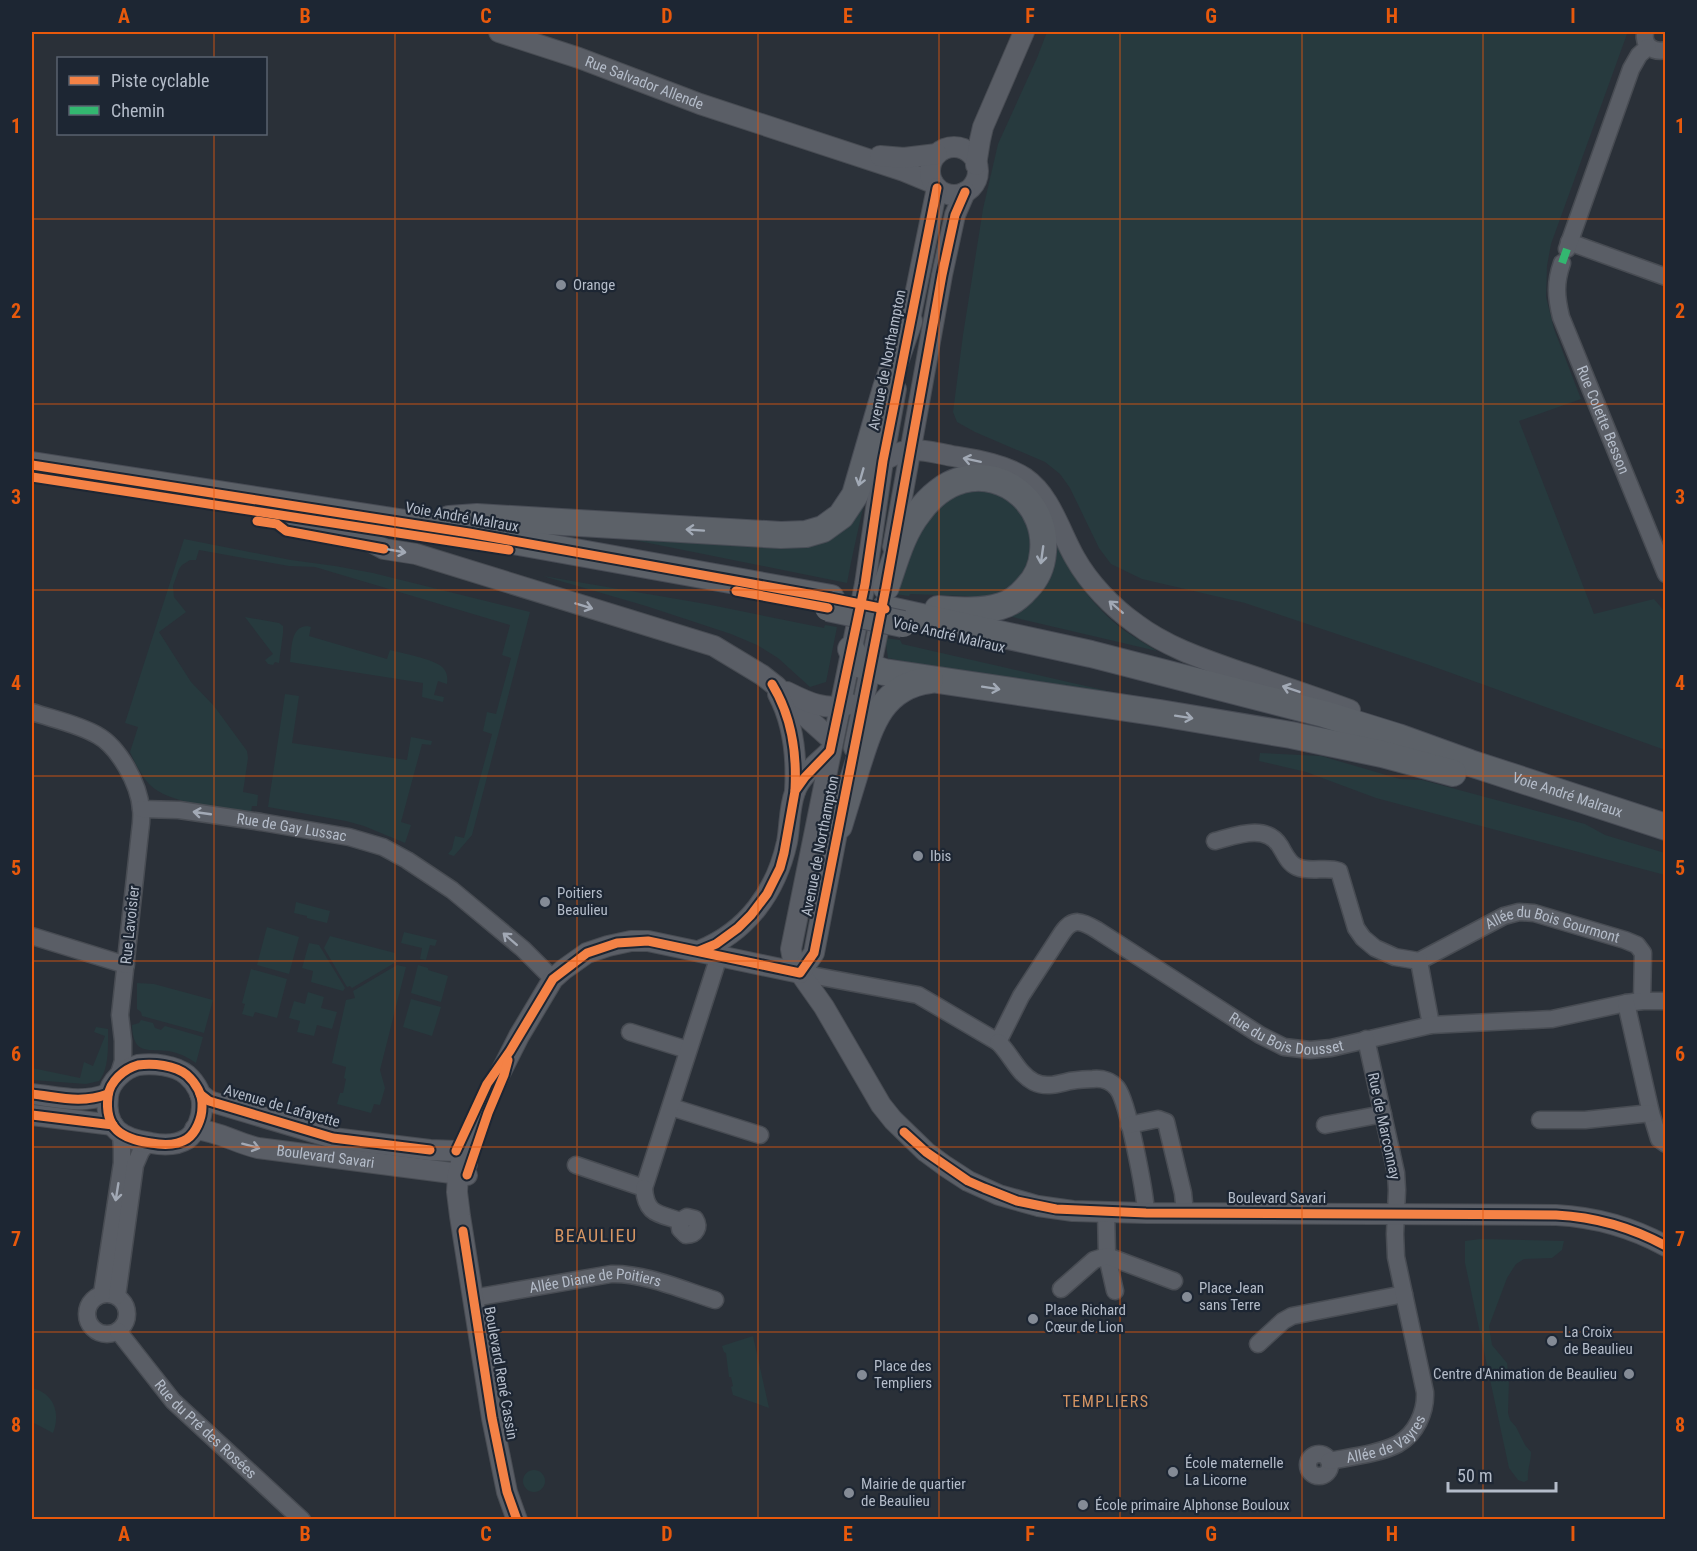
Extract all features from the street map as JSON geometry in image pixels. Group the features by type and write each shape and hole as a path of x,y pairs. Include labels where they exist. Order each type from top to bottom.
{"main road":[{"path":"426,526 457,517 477,517 780,535 806,534 823,529 841,516 855,495 886,388 909,321"},
{"name":"Voie André Malraux","path":"32,465 426,526 830,603"},
{"name":"Voie André Malraux","path":"32,477 541,555 830,603 897,608 1470,763 1665,827"},
{"path":"979,478 995,480 1016,489 1028,500 1041,525 1044,549 1040,570 1033,582 1019,596 1000,607 986,609 897,608 906,530 926,502 938,492 963,480 979,478"},
{"path":"851,649 859,664 884,672 1291,735 1601,806"},
{"path":"838,826 872,722 882,706 908,685 933,679"}],"street":[{"name":"Rue Salvador Allende","path":"499,32 587,61 700,104 904,171 935,186"},
{"path":"995,97 973,126 930,165 930,177 942,192 952,195 965,192 976,179 981,134 1023,33"},
{"path":"1646,39 1657,51 1665,50"},
{"name":"Rue Colette Besson","path":"1646,39 1631,69 1566,251 1557,277 1556,296 1561,317 1665,574"},
{"name":"Rue Salvador Allende","path":"791,134 854,147 885,158 913,157 944,151"},
{"name":"Rue Salvador Allende","path":"791,134 849,161 905,180 922,199 930,217"},
{"path":"944,151 959,148 974,158 976,165"},
{"name":"Avenue de Northampton","path":"935,186 883,461 865,584 791,949 793,960 800,973 814,952 870,669 897,608 910,449 951,231 965,192"},
{"path":"1566,251 1665,278"},
{"path":"883,461 896,453 910,449 1010,470 1024,478 1043,496 1076,559 1102,593 1136,624 1176,648 1473,752 1601,806"},
{"path":"282,515 305,526 362,537 384,549 416,554 714,645 774,685 831,745 795,791"},
{"path":"774,685 819,706 839,708 864,699"},
{"path":"699,951 716,944 751,915 775,880 784,853 795,791 796,760 790,724 774,685"},
{"path":"32,712 92,733 108,743 120,756 136,788 141,809"},
{"name":"Rue Lavoisier","path":"113,1086 123,1060 120,1015 141,809"},
{"name":"Rue de Gay Lussac","path":"141,809 179,810 261,822 349,837 383,847 452,890 522,949 553,979"},
{"path":"1215,841 1250,833 1262,833 1278,843 1296,867 1311,870 1336,869 1341,875 1353,922 1363,938 1388,955 1419,961 1431,1025"},
{"name":"Allée du Bois Gourmont","path":"1419,961 1504,916 1520,912 1534,913 1637,945 1643,953 1634,1002 1651,1113 1659,1139 1665,1144"},
{"name":"Rue du Bois Dousset","path":"998,1042 1021,996 1062,933 1068,926 1077,922 1097,930 1260,1035 1277,1044 1292,1048 1310,1050 1331,1048 1431,1025 1552,1019 1634,1002 1665,1001"},
{"path":"32,936 126,965"},
{"path":"463,1165 487,1084 510,1051 553,979 587,953 617,943 648,941 918,995 998,1042 1024,1074 1038,1084 1049,1086 1075,1080 1095,1079 1111,1083 1121,1094 1144,1193 1146,1213"},
{"path":"680,1221 660,1214 649,1207 646,1203 644,1188 719,956"},
{"name":"Boulevard Savari","path":"800,973 824,1007 881,1105 893,1120 926,1152 969,1181 1017,1201 1056,1209 1146,1213 1571,1216 1628,1228 1665,1246"},
{"path":"630,1032 688,1050"},
{"name":"Rue de Marconnay","path":"1366,1039 1396,1173 1396,1214"},
{"path":"123,1041 135,1054 152,1065"},
{"name":"Avenue de Lafayette","path":"32,1094 83,1100 93,1099 113,1086 134,1066 152,1065 181,1071 189,1077 202,1101 201,1117 195,1129"},
{"path":"109,1295 122,1163 122,1150 117,1130 108,1115 113,1086"},
{"name":"Avenue de Lafayette","path":"200,1094 209,1101 333,1138 430,1150 463,1165"},
{"path":"671,1107 760,1135"},
{"path":"1540,1120 1585,1120 1651,1113"},
{"path":"32,1114 117,1130 129,1139 148,1143 179,1142 191,1135 195,1129"},
{"path":"1325,1125 1383,1114"},
{"path":"1129,1125 1158,1119 1167,1124 1185,1213"},
{"name":"Boulevard Savari","path":"195,1129 214,1132 258,1148 370,1164 463,1165"},
{"path":"109,1295 137,1158 148,1143"},
{"name":"Boulevard René Cassin","path":"463,1165 457,1192 460,1216 502,1468 507,1492 517,1520"},
{"path":"576,1165 644,1188"},
{"path":"1106,1211 1107,1256 1115,1291"},
{"name":"Allée de Vayres","path":"1329,1461 1384,1449 1398,1443 1411,1432 1422,1415 1425,1404 1425,1392 1396,1257 1396,1214"},
{"path":"1060,1289 1094,1260 1107,1256 1174,1281"},
{"name":"Allée Diane de Poitiers","path":"473,1298 611,1274 625,1274 715,1300"},
{"path":"1258,1344 1283,1321 1292,1316 1404,1294"},
{"path":"109,1295 126,1306 128,1314 126,1323 118,1331 108,1335 100,1334 88,1323 86,1315 88,1305 92,1300 109,1295"},
{"name":"Rue du Pré des Rosées","path":"118,1331 173,1401 302,1520"}],"green space":[{"path":"1047,32 1626,32 1551,244 1547,266 1546,297 1554,329 1581,399 1519,421 1594,614 1654,599 1665,612 1665,750 1429,665 1245,603 1142,579 1111,564 1099,548 1070,488 1060,474 1045,462 957,422 953,412 963,335 983,209 998,144"},
{"path":"874,456 847,583 609,535 789,547 824,540 840,533 851,523"},
{"path":"981,490 1008,499 1026,521 1030,533 1030,557 1020,579 1002,593 971,599 968,596 895,594 922,526 930,515 954,494"},
{"path":"1054,538 1074,577 1103,612 1125,631 1157,651 1008,616"},
{"path":"184,539 373,573 530,612 472,835 454,856 448,854 452,849 455,836 464,838 492,734 483,731 487,712 496,714 511,658 502,655 510,625 315,567 289,566 199,550 196,560 190,560 179,569 173,586 174,597 186,612 159,632 191,682 214,706 247,751 243,792 258,795 257,806 252,806 251,812 183,801 158,791 146,780 130,752 138,727 125,723"},
{"path":"543,576 706,604 824,628 825,625 837,627 826,682 810,687 778,658 757,645 731,634"},
{"path":"245,617 279,623 283,626 279,663 268,664 265,660 273,654"},
{"path":"301,627 311,627 309,636 387,659 390,650 437,663 446,672 447,684 438,681 434,695 444,697 443,702 422,697 423,683 290,662 295,634"},
{"path":"885,638 900,640 902,644 1151,701 951,671 888,658"},
{"path":"285,694 299,696 292,743 407,760 411,737 432,741 431,745 422,744 401,822 411,825 405,843 346,821 268,807"},
{"path":"1260,753 1321,756 1400,779 1422,780 1585,824 1605,835 1665,853 1665,875 1376,798 1306,772 1259,761"},
{"path":"296,902 330,911 327,923 294,913"},
{"path":"267,927 299,937 289,974 257,965"},
{"path":"404,932 437,940 435,946 430,945 426,960 420,959 422,948 401,943"},
{"path":"330,936 395,953 396,962 352,988 347,987 324,948"},
{"path":"309,943 319,945 345,988 343,991 311,982 313,971 302,968"},
{"path":"397,965 406,967 380,1070 385,1088 380,1105 374,1104 371,1113 337,1104 340,1093 343,1093 346,1067 332,1063 346,1000 355,998 353,991"},
{"path":"418,965 448,976 441,1002 411,993"},
{"path":"251,969 287,979 277,1018 255,1012 253,1017 242,1014 245,1004 242,1003"},
{"path":"137,983 154,984 213,1000 204,1033 142,1016 137,1009"},
{"path":"308,992 324,997 321,1008 337,1012 332,1029 317,1025 314,1036 297,1032 300,1021 289,1018 294,1001 305,1004"},
{"path":"411,999 441,1007 432,1036 403,1027"},
{"path":"141,1020 153,1023 155,1028 161,1030 165,1026 203,1037 196,1063 176,1053 148,1050 138,1046 132,1025"},
{"path":"96,1027 108,1029 106,1064 99,1081 86,1084 32,1080 32,1068 80,1078 84,1062 93,1066 105,1036 94,1032"},
{"path":"1480,1239 1564,1241 1562,1250 1552,1258 1524,1259 1516,1264 1507,1278 1489,1326 1492,1345 1507,1363 1510,1420 1531,1452 1528,1480 1524,1482 1518,1480 1509,1468 1465,1263 1465,1241"},
{"path":"753,1336 769,1408 733,1395 731,1387 733,1386 731,1377 729,1377 726,1353 722,1346"},
{"path":"32,1388 45,1394 53,1404 56,1418 53,1433 32,1422"},
{"path":"534,1470 542,1473 545,1481 542,1489 534,1492 526,1489 523,1481 526,1473"}],"marked path":[{"path":"1562,263 1567,249"}],"cycle path":[{"path":"699,951 716,944 738,928 767,894 780,868 795,791 830,751 865,584 883,461 937,188"},
{"path":"456,1151 487,1084 510,1051 553,979 587,953 617,943 648,941 800,973 814,953 886,587 942,275 955,215 965,192"},
{"path":"32,465 469,533 885,609"},
{"path":"32,477 509,550"},
{"path":"257,521 277,524 286,531 384,549"},
{"path":"736,591 828,608"},
{"path":"772,684 779,696 792,735 795,790"},
{"path":"467,1175 508,1060"},
{"path":"150,1064 176,1069 187,1075 196,1085 201,1098 202,1111 196,1129 187,1139 169,1144 141,1141 124,1135 112,1124 108,1107 109,1091 118,1076 138,1065 150,1064"},
{"path":"32,1094 79,1099 108,1094"},
{"path":"200,1094 209,1101 333,1138 430,1150"},
{"path":"32,1115 113,1125"},
{"path":"904,1132 926,1152 968,1181 1017,1201 1056,1209 1146,1213 1556,1215 1612,1224 1640,1233 1666,1246"},
{"path":"463,1231 492,1418 507,1492 517,1520"}],"place":[{"name":"Orange","path":"561,285"},
{"name":"Ibis","path":"918,856"},
{"name":"Poitiers Beaulieu","path":"545,902"},
{"name":"Place Jean sans Terre","path":"1187,1297"},
{"name":"Place Richard Cœur de Lion","path":"1033,1319"},
{"name":"La Croix de Beaulieu","path":"1552,1341"},
{"name":"Centre d'Animation de Beaulieu","path":"1629,1374"},
{"name":"Place des Templiers","path":"862,1375"},
{"name":"École maternelle La Licorne","path":"1173,1472"},
{"name":"Mairie de quartier de Beaulieu","path":"849,1493"},
{"name":"École primaire Alphonse Bouloux","path":"1083,1505"}],"district":[{"name":"BEAULIEU","path":"596,1236"},
{"name":"TEMPLIERS","path":"1106,1401"}]}
